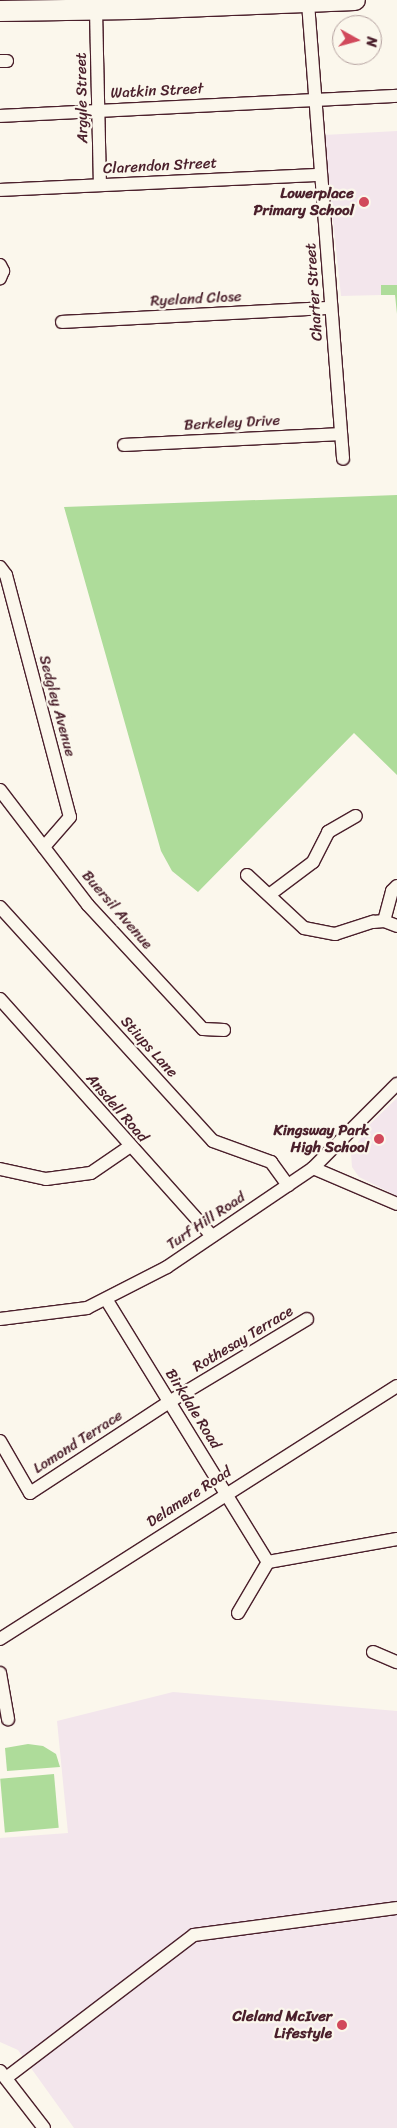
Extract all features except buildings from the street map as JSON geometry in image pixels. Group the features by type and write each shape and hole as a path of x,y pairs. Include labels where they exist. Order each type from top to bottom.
{"main road":[{"path":"0,11 96,10 147,4 355,0"}],"street":[{"name":"Charter Street","path":"319,2 315,99 343,458"},
{"name":"Argyle Street","path":"96,10 100,185"},
{"name":"Watkin Street","path":"0,116 397,96"},
{"name":"Clarendon Street","path":"0,190 321,175"},
{"path":"0,265 3,271 0,278"},
{"name":"Ryeland Close","path":"62,322 331,308"},
{"name":"Berkeley Drive","path":"124,445 341,434"},
{"name":"Sedgley Avenue","path":"0,567 6,575 70,817 44,847"},
{"name":"Buersil Avenue","path":"0,790 88,905 203,1029 224,1030"},
{"path":"269,895 313,862 328,832 356,816"},
{"path":"247,875 304,928 335,934 384,921 397,926"},
{"path":"384,921 392,891 397,886"},
{"name":"Stiups Lane","path":"0,907 213,1141 271,1162 288,1185"},
{"name":"Ansdell Road","path":"0,999 129,1147 212,1236"},
{"name":"Turf Hill Road","path":"0,1319 87,1308 167,1267 313,1168 397,1084"},
{"path":"0,1170 46,1179 91,1173 129,1147"},
{"path":"313,1168 397,1204"},
{"name":"Birkdale Road","path":"106,1298 268,1562"},
{"name":"Rothesay Terrace","path":"169,1402 307,1319"},
{"name":"Delamere Road","path":"0,1640 225,1493 397,1386"},
{"name":"Lomond Terrace","path":"0,1441 30,1493 169,1402"},
{"path":"238,1613 268,1562 397,1539"},
{"path":"373,1652 397,1662"},
{"path":"0,1673 8,1719"},
{"path":"44,2128 3,2074 194,1935 397,1908"}],"shaded area":[{"name":"Lowerplace Primary School","path":"397,131 397,285 381,285 381,295 341,296 324,135"},
{"name":"Kingsway Park High School","path":"397,1098 397,1196 359,1177 352,1167 351,1153 370,1124"},
{"path":"173,1692 397,1711 397,2128 74,2128 18,2050 0,2042 0,1838 68,1833 57,1721"}],"green space":[{"path":"381,285 397,285 397,314 395,295 381,295"},
{"path":"397,495 397,775 354,733 198,892 172,871 161,851 64,507"},
{"path":"28,1744 43,1746 56,1754 60,1767 7,1771 5,1748"},
{"path":"54,1774 59,1828 5,1833 0,1779"}],"place":[{"name":"Lowerplace Primary School","path":"364,202"},
{"name":"Kingsway Park High School","path":"379,1139"},
{"name":"Cleland McIver Lifestyle","path":"342,2025"}]}
